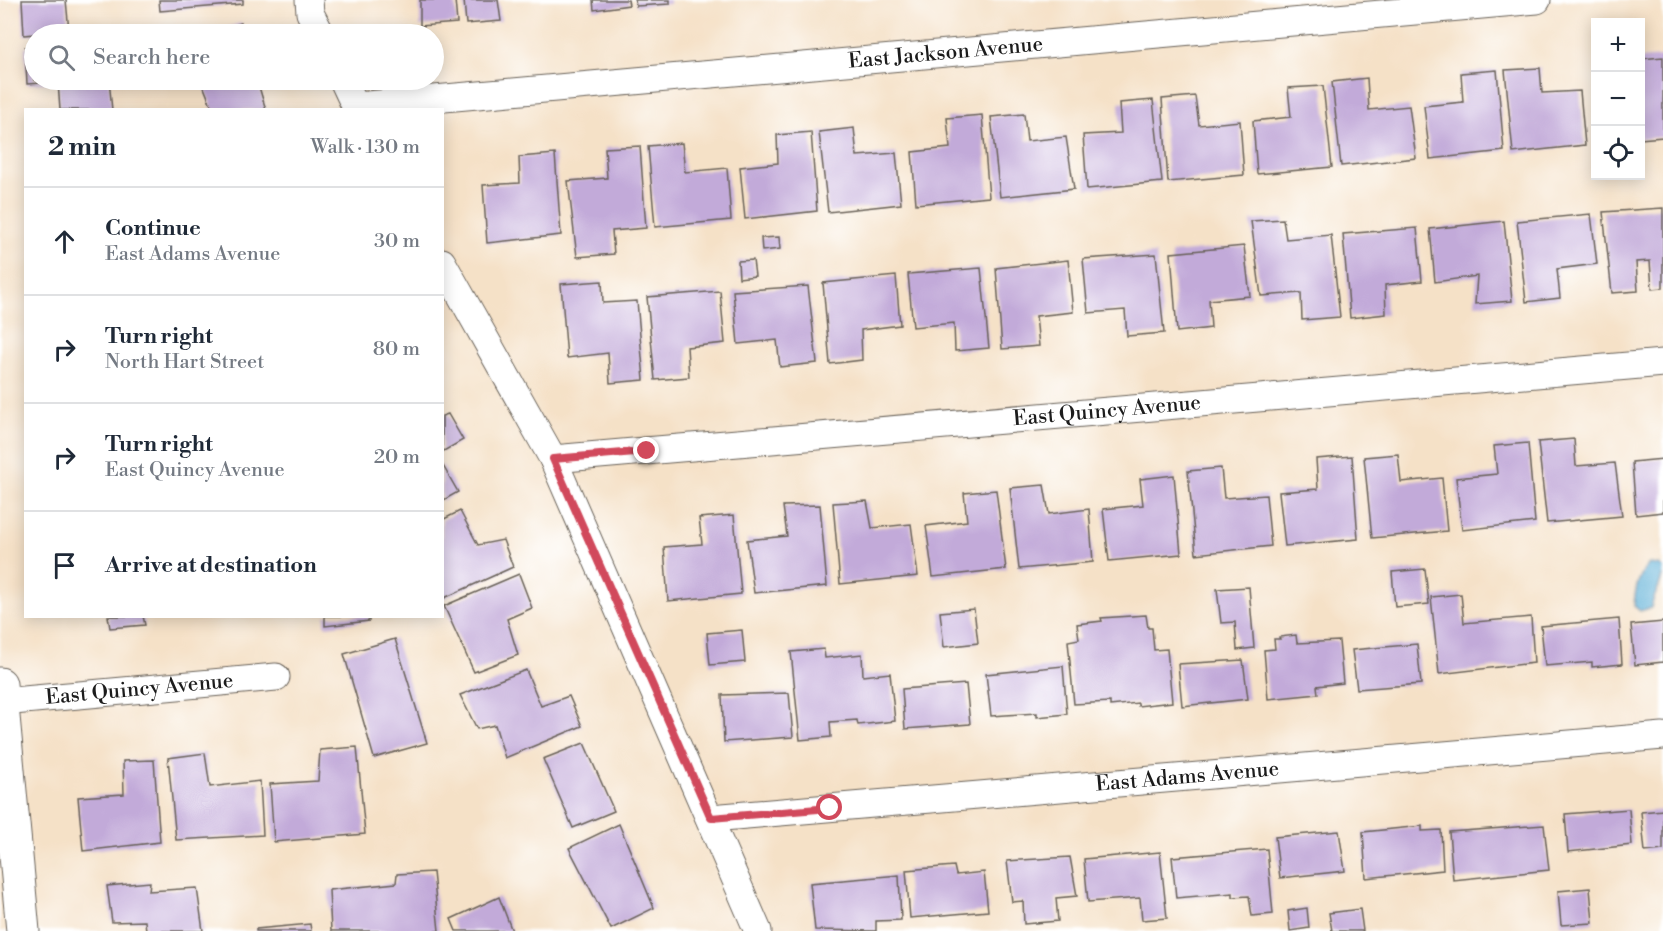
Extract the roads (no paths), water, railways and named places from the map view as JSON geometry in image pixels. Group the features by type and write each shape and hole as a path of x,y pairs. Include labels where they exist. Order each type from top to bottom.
{"street":[{"path":"309,0 310,13 316,24"},
{"name":"East Jackson Avenue","path":"356,108 1537,0"},
{"path":"347,90 356,108"},
{"path":"444,266 553,459 711,818 758,931"},
{"name":"East Quincy Avenue","path":"553,459 1663,363"},
{"name":"East Quincy Avenue","path":"1,693 276,677"},
{"path":"1,693 23,931"},
{"name":"East Adams Avenue","path":"711,818 1663,736"}],"water":[{"path":"1649,564 1659,565 1663,568 1663,574 1651,608 1640,611 1634,606 1635,594 1640,578"}]}
